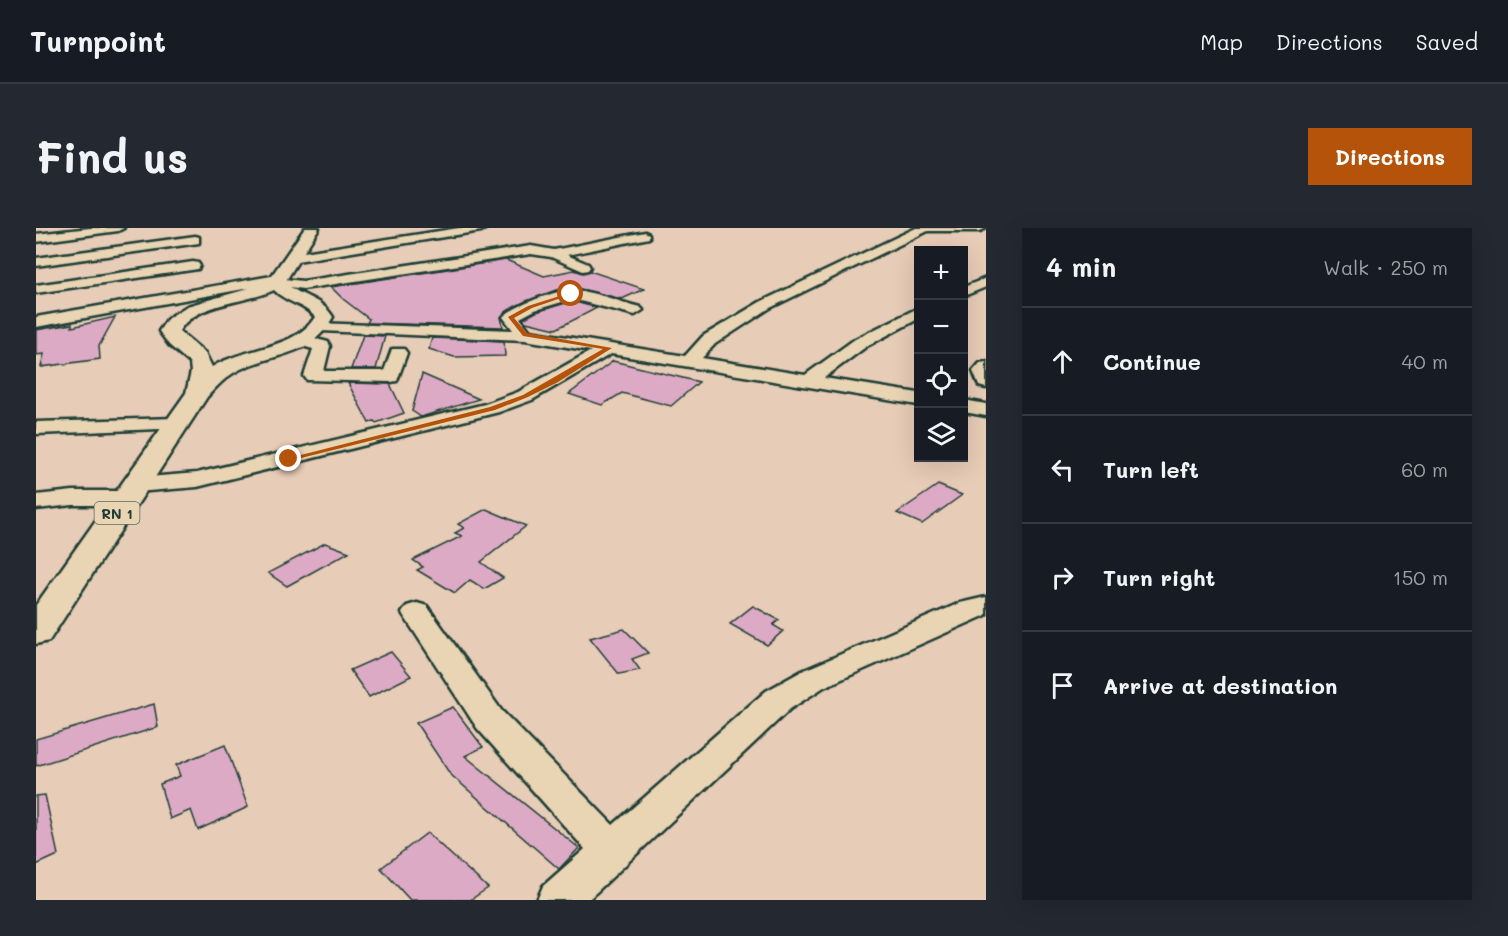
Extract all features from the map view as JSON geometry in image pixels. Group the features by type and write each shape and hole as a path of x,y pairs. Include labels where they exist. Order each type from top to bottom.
{"highway":[{"path":"312,228 276,280 286,294 322,312 324,317 321,327"},
{"name":"RN 1","path":"198,393 202,369 200,361 196,355 171,337 169,331 172,324 181,316 199,308 250,294 276,280"},
{"name":"RN 1","path":"36,632 198,393 223,369 301,340 321,327"}],"street":[{"path":"39,235 118,228"},
{"path":"291,258 481,228"},
{"path":"690,361 709,340 765,305 925,228"},
{"path":"931,228 980,229"},
{"path":"36,262 195,234 193,266 199,293"},
{"path":"554,254 645,236"},
{"path":"36,322 276,280 303,285 518,250 543,250 583,267"},
{"path":"36,289 193,266"},
{"path":"968,290 986,282"},
{"path":"525,335 511,317 530,307 571,294 635,310"},
{"path":"809,381 830,363 914,315"},
{"path":"321,327 525,335 914,398"},
{"path":"301,340 322,346 312,376 391,376 398,352"},
{"path":"36,502 132,491 197,480 492,408 536,391 609,348"},
{"path":"986,367 982,371 986,382"},
{"path":"968,407 986,410"},
{"path":"36,428 177,424"},
{"path":"558,900 778,700 813,679 970,610 986,606"},
{"path":"417,613 489,719 612,851"}],"building":[{"path":"506,260 544,276 574,270 583,273 590,271 644,289 622,299 580,289 556,290 507,311 501,317 503,327 367,323 369,319 331,287"},
{"path":"572,301 597,308 556,329 526,322 523,319 536,312"},
{"path":"115,317 99,346 100,359 41,367 44,354 36,355 36,330 72,324 72,327"},
{"path":"363,335 385,336 376,369 351,369"},
{"path":"432,338 504,341 505,356 454,357 429,349"},
{"path":"613,361 699,382 671,406 622,393 602,405 569,394"},
{"path":"422,374 479,399 421,417 412,411"},
{"path":"348,383 390,384 404,413 376,423 374,421 369,423"},
{"path":"938,485 962,495 922,524 897,513"},
{"path":"486,509 526,526 481,562 503,578 484,589 470,580 455,593 417,570 423,567 413,560 462,536 455,533 464,528 458,524"},
{"path":"325,543 349,552 287,586 268,573"},
{"path":"753,606 779,620 773,625 783,631 767,645 730,624"},
{"path":"624,629 648,653 632,659 640,670 619,674 590,638"},
{"path":"391,652 411,676 369,697 350,670"},
{"path":"154,704 158,727 36,766 36,739"},
{"path":"453,707 483,747 465,756 579,848 559,869 450,774 416,723"},
{"path":"225,745 248,807 198,830 191,810 170,819 160,784 180,776 176,765"},
{"path":"45,795 58,855 36,865 36,796"},
{"path":"427,833 488,888 470,900 410,900 381,868"}],"route":[{"path":"289,459 492,408 525,396 556,380 609,348 525,335 511,317 530,307 571,294"}]}
